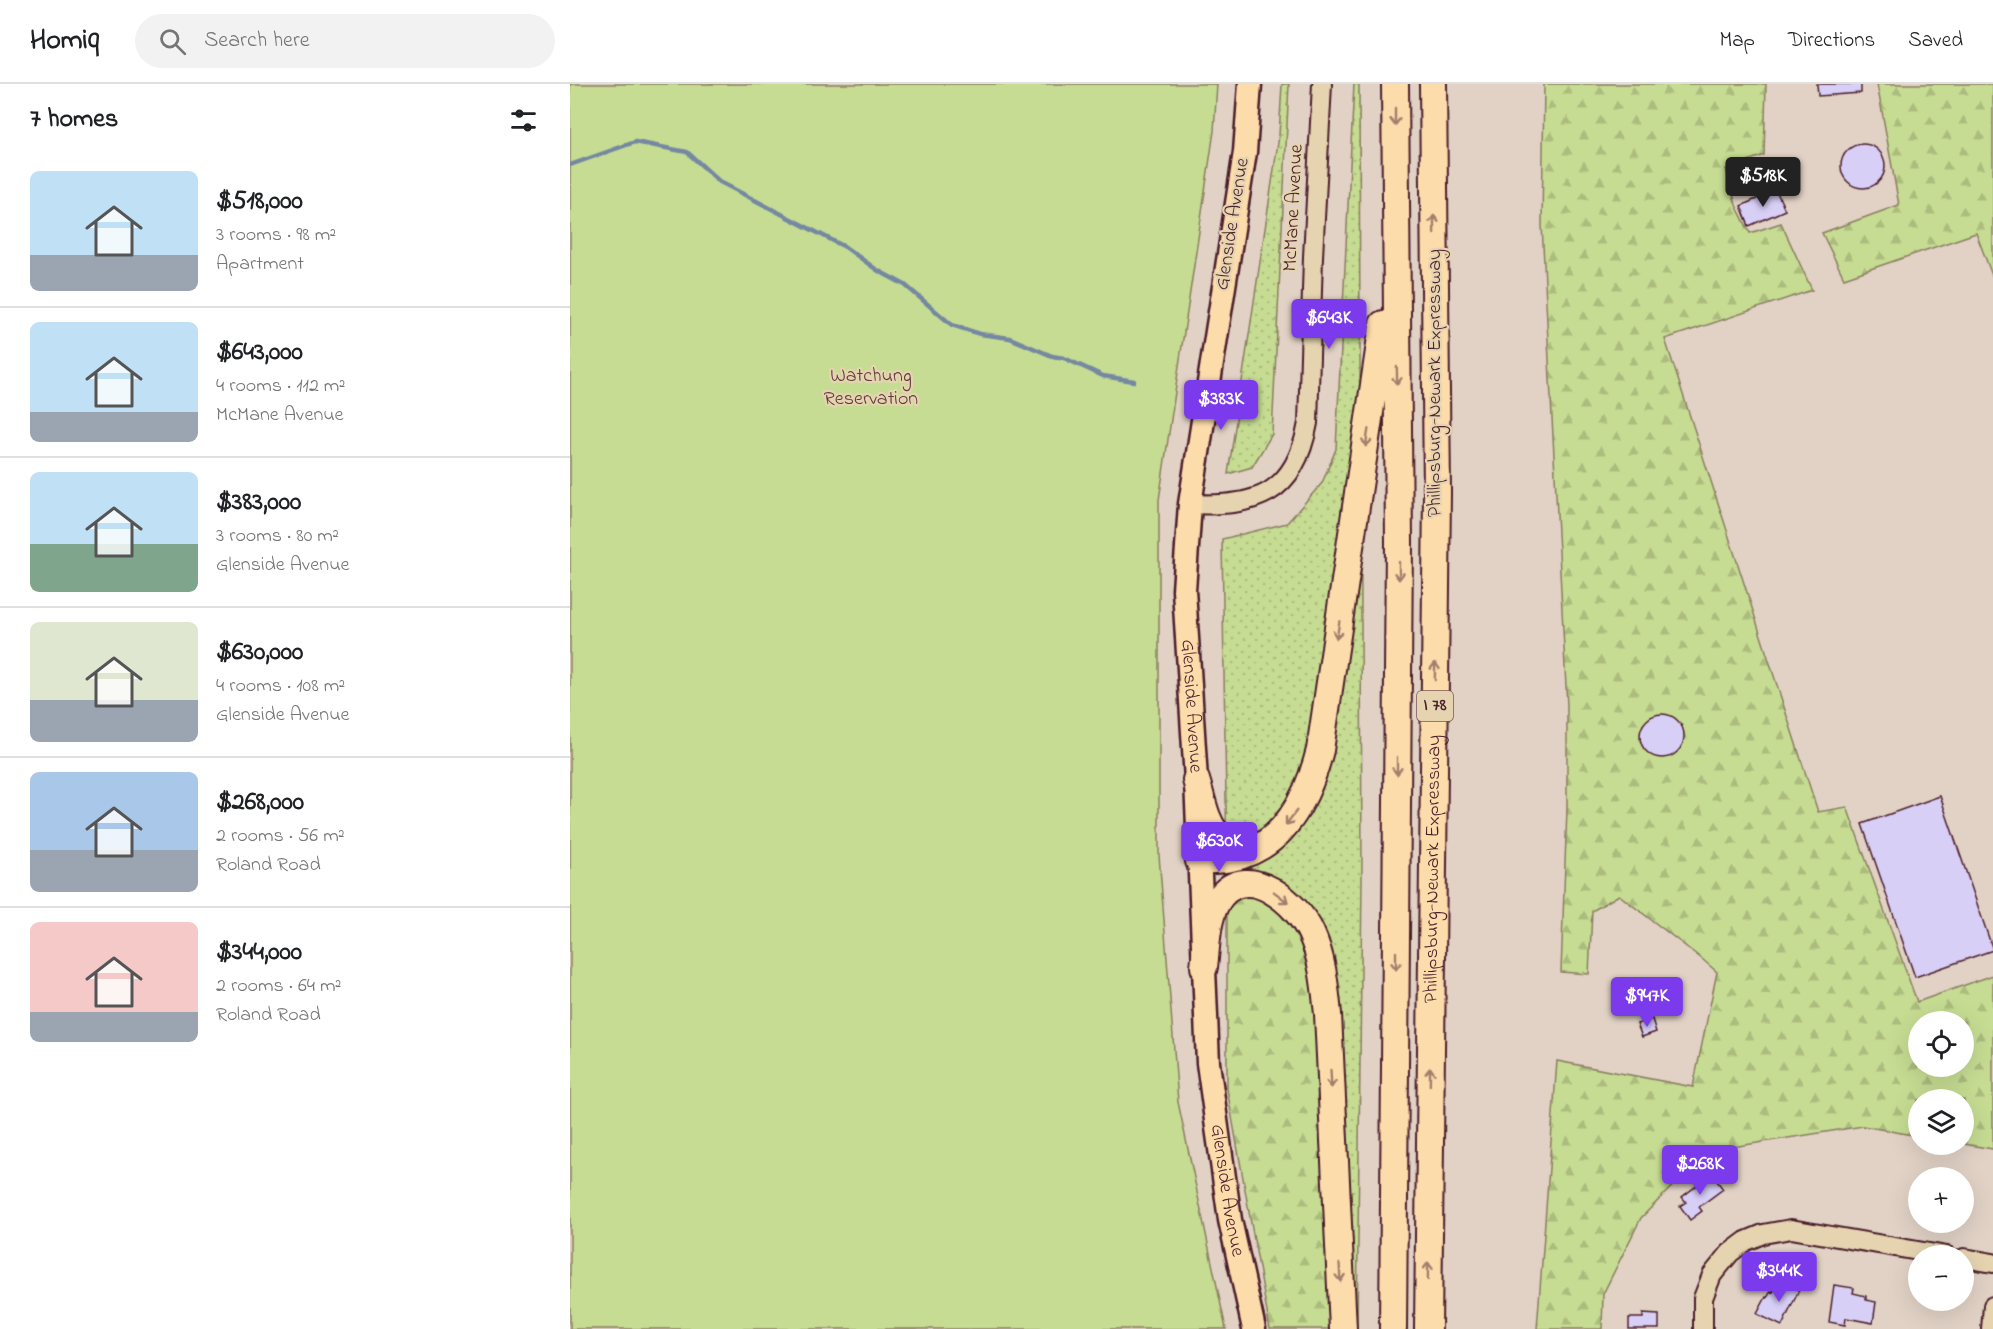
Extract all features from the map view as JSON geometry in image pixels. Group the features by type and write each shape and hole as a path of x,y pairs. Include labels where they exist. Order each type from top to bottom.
{"highway":[{"name":"Phillipsburg-Newark Expressway","path":"1393,1329 1399,542 1395,84"},
{"name":"Phillipsburg-Newark Expressway","path":"1428,1329 1437,493 1432,84"},
{"path":"1199,869 1255,849 1277,834 1298,809 1314,772 1320,750 1382,338 1394,150"},
{"path":"1196,780 1209,821 1220,839 1240,848 1255,849"},
{"path":"1199,869 1267,887 1290,904 1302,918 1316,944 1323,970 1328,1014 1343,1329"},
{"path":"1203,967 1212,914 1216,904 1222,894 1232,887 1252,882"}],"main road":[{"name":"Glenside Avenue","path":"1250,84 1245,152 1190,504 1184,590 1196,780 1208,1063 1230,1220 1254,1329"}],"street":[{"name":"McMane Avenue","path":"1190,504 1229,504 1249,501 1266,494 1282,481 1304,446 1308,423 1313,257 1322,84"},
{"path":"1702,1329 1703,1298 1712,1275 1730,1253 1763,1234 1791,1229 1908,1249"},
{"path":"1974,1260 1993,1263"},
{"path":"1991,1329 1993,1306"}],"green space":[{"name":"Watchung Reservation","path":"570,84 1217,84 1214,131 1159,500 1159,855 1178,1102 1226,1329 570,1329"},
{"path":"1282,84 1289,84 1272,434 1252,467 1228,474 1279,136"},
{"path":"1354,84 1359,84 1362,880 1357,1329 1337,1329 1227,869 1222,539 1287,523 1322,483 1336,449"},
{"path":"1544,84 1766,84 1764,155 1726,169 1736,205 1750,233 1781,223 1812,290 1665,339 1818,812 1847,807 1917,1002 1993,975 1993,1149 1974,1146 1974,1089 1908,1089 1908,1134 1863,1126 1707,1151 1641,1218 1603,1294 1602,1329 1537,1329 1557,1061 1693,1087 1717,972 1619,895 1592,911 1589,974 1561,972 1567,809 1567,706 1542,225"},
{"path":"1877,84 1993,84 1993,278 1976,233 1844,278 1822,233 1899,205"},
{"path":"1227,869 1275,881 1328,947 1337,1329 1270,1329 1227,1089"}],"building":[{"path":"1817,84 1861,84 1861,93 1818,96"},
{"path":"1863,144 1879,150 1885,166 1879,182 1863,188 1847,182 1841,166 1847,150"},
{"path":"1776,190 1785,210 1749,226 1741,206"},
{"path":"1662,714 1671,715 1678,720 1683,727 1683,745 1678,752 1671,757 1662,758 1653,757 1646,752 1641,745 1640,736 1641,727 1646,720 1653,715"},
{"path":"1940,796 1993,950 1915,977 1862,824"},
{"path":"1652,1019 1656,1032 1642,1037 1637,1024"},
{"path":"1712,1174 1723,1189 1699,1207 1702,1211 1690,1220 1680,1206 1686,1202 1682,1197"},
{"path":"1779,1280 1799,1290 1782,1326 1757,1314"},
{"path":"1834,1285 1854,1288 1853,1293 1866,1296 1866,1300 1876,1302 1873,1323 1846,1318 1845,1325 1829,1322"},
{"path":"1643,1314 1659,1315 1659,1329 1629,1329 1629,1318 1643,1318"}],"waterway":[{"path":"570,165 635,142 687,152 720,182 845,247 877,270 905,285 952,325 980,334 1010,338 1052,356 1064,358 1103,376 1134,381"}]}
